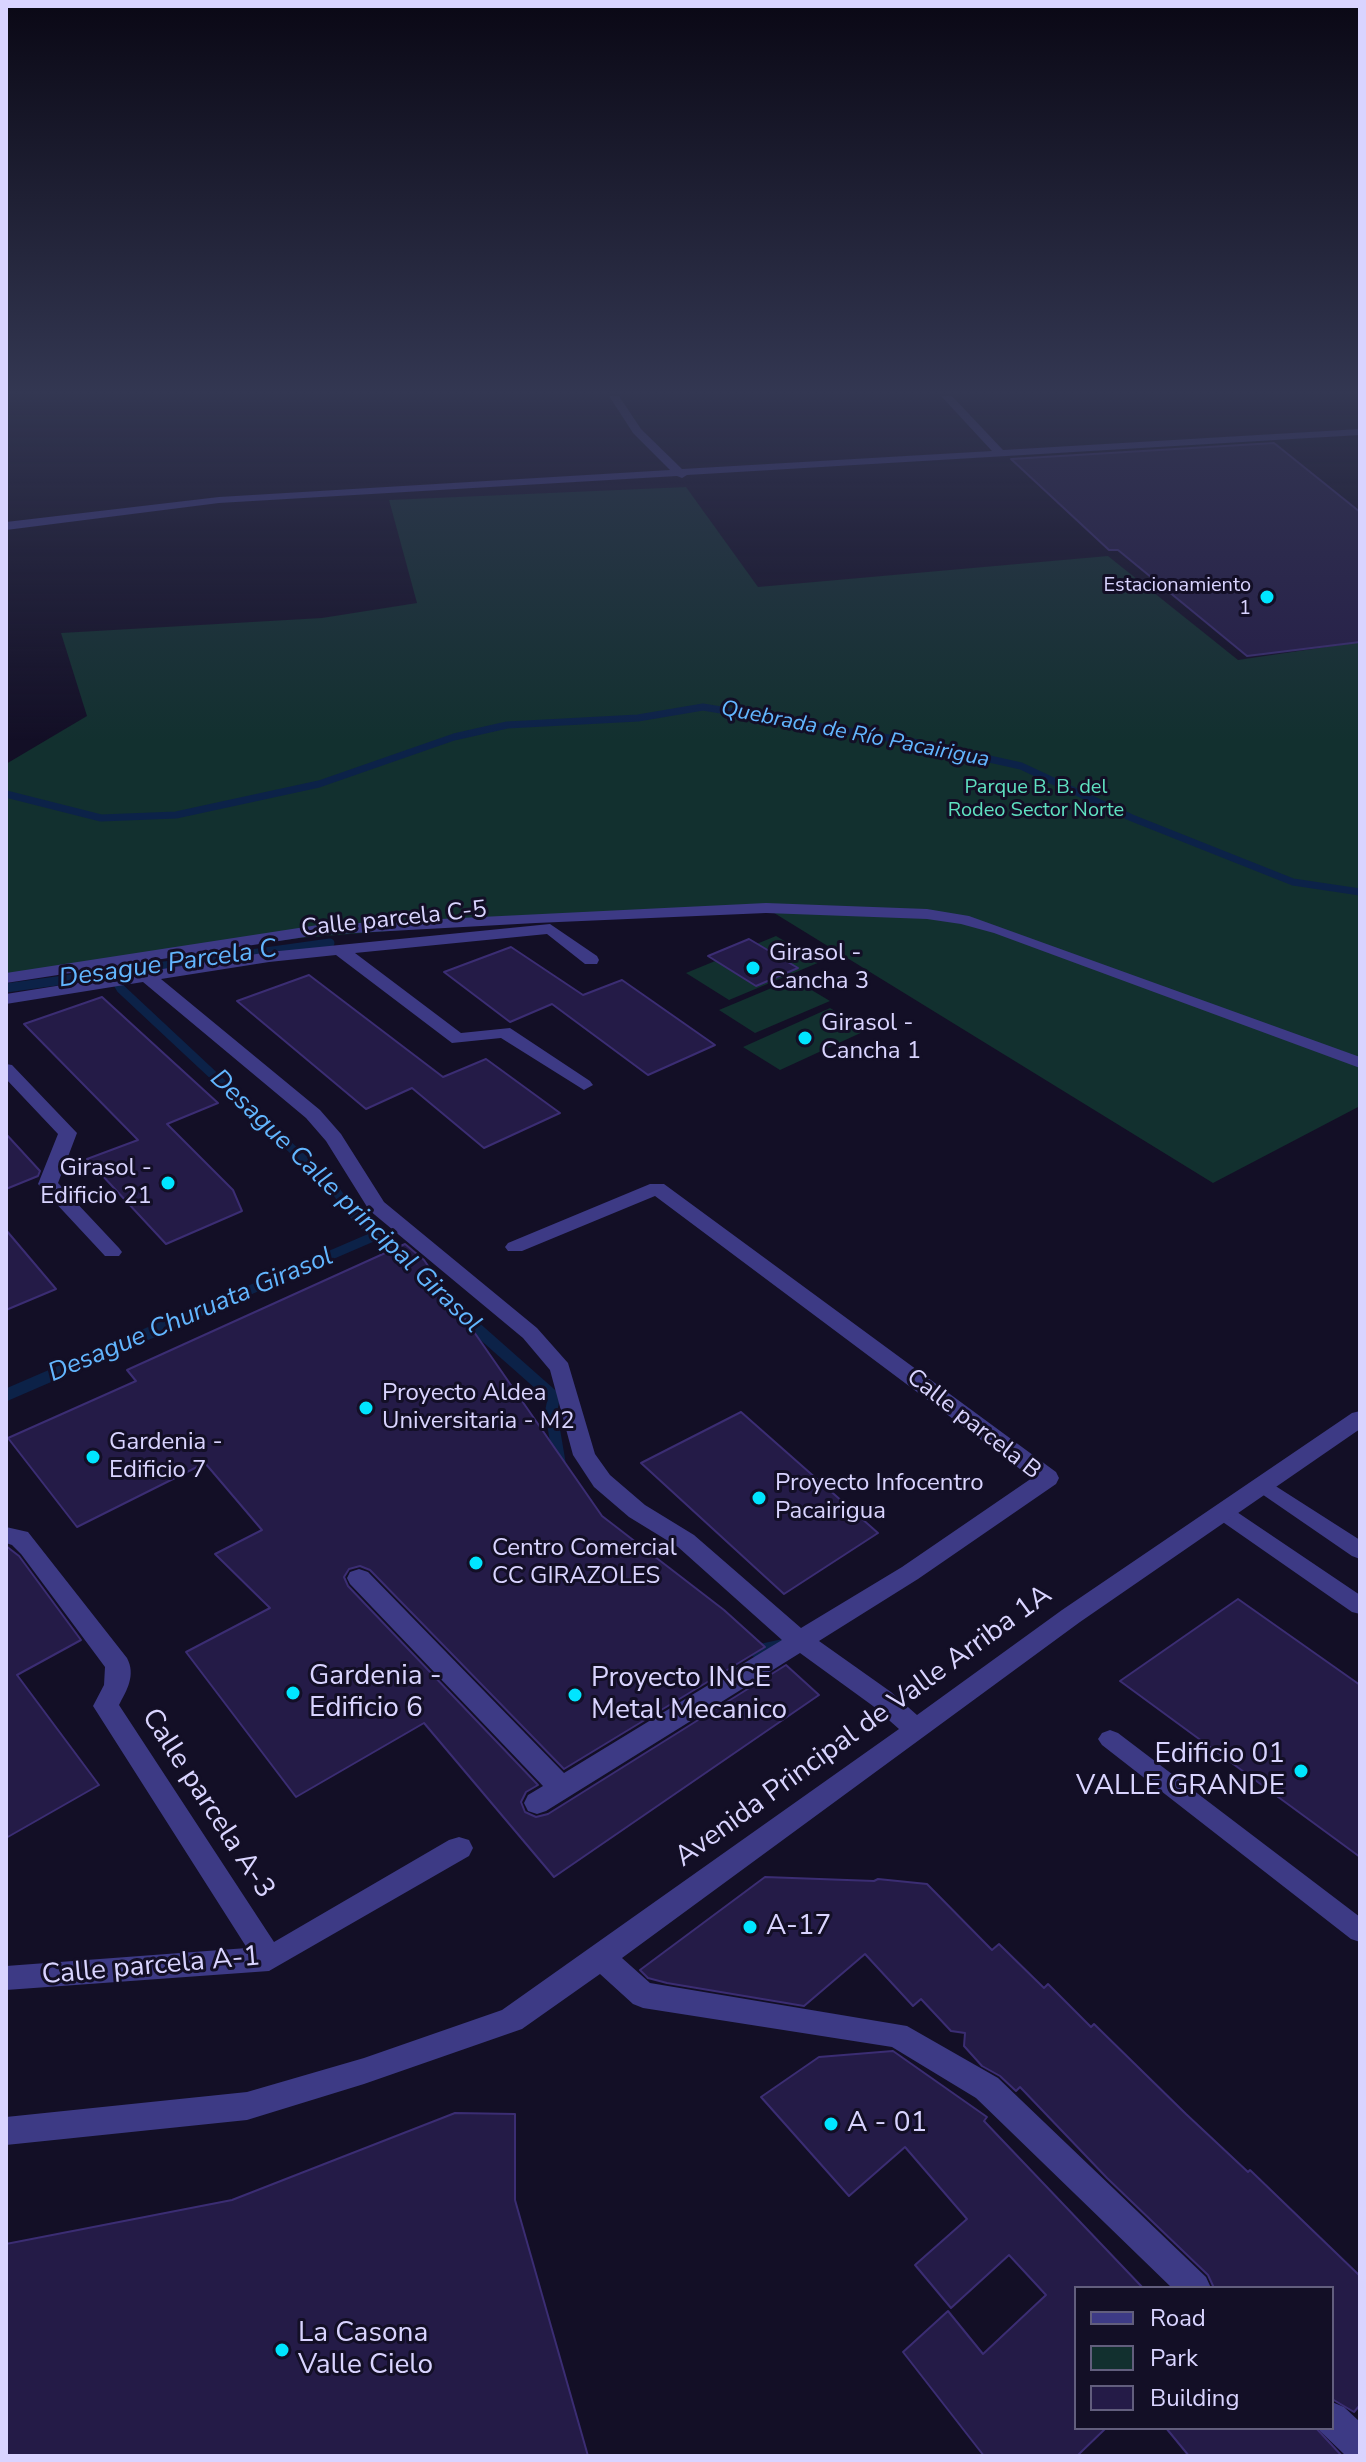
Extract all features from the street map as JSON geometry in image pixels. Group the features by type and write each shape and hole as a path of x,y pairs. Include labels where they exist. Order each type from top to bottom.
{"street":[{"path":"6,526 130,511"},
{"path":"6,978 318,930 766,908 927,914 963,919 1000,930 1360,1063"},
{"name":"Calle parcela C-5","path":"6,999 269,957 550,929 591,960"},
{"path":"340,950 458,1039 504,1032 584,1085"},
{"path":"146,976 313,1114 334,1138 376,1206 530,1333 560,1368 584,1455 602,1481 637,1511 686,1541 713,1568 800,1641 882,1699 917,1730"},
{"path":"6,1069 68,1133 48,1184 112,1252"},
{"name":"Calle parcela B","path":"515,1247 657,1188 1048,1478 910,1573 537,1803"},
{"name":"Avenida Principal de Valle Arriba 1A","path":"6,2131 247,2106 364,2071 512,2020 1071,1616 1360,1418"},
{"name":"Calle parcela A-3","path":"6,1535 20,1538 29,1548 118,1665 117,1685 106,1706 269,1959"},
{"path":"359,1578 562,1788"},
{"name":"Calle parcela A-1","path":"6,1978 269,1959 459,1848"},
{"path":"601,1957 643,1995 897,2035 987,2088 1193,2286"},
{"path":"1334,2421 1360,2446"}],"lane":[{"path":"1263,1485 1360,1551"},
{"path":"1224,1513 1360,1606"},
{"path":"1110,1739 1360,1931"}],"green space":[{"name":"Parque B. B. del Rodeo Sector Norte","path":"392,511 703,511 758,587 1108,556 1238,660 1360,642 1360,1106 1213,1183 766,908 580,916 300,938 6,978 6,764 87,716 61,633 322,618 417,603"},
{"name":"Girasol - Cancha 3","path":"776,936 820,962 729,1000 686,973"},
{"path":"793,979 830,1001 755,1033 719,1010"},
{"name":"Girasol - Cancha 1","path":"830,1008 867,1030 780,1070 743,1047"}],"building":[{"name":"Estacionamiento 1","path":"1067,511 1359,511 1360,642 1247,656 1118,550 1109,550"},
{"path":"749,939 798,968 756,986 708,956"},
{"path":"511,947 583,995 622,980 715,1045 648,1075 552,1004 510,1022 444,972"},
{"path":"309,975 443,1077 486,1059 560,1113 484,1148 412,1088 366,1109 237,1001"},
{"path":"102,997 218,1103 167,1124 233,1190 242,1211 166,1244 87,1159 138,1140 24,1024"},
{"path":"6,1134 40,1171 38,1176 6,1189"},
{"path":"6,1230 56,1289 6,1310"},
{"name":"Centro Comercial CC GIRAZOLES","path":"405,1244 424,1260 602,1516 724,1610 765,1647 564,1769 370,1570 360,1566 349,1569 344,1577 348,1586 538,1785 526,1792 521,1802 525,1812 536,1817 548,1814 786,1665 819,1695 554,1877 424,1723 296,1797 186,1652 270,1608 215,1554 262,1530 205,1463 77,1527 8,1438 136,1381 127,1370"},
{"name":"Proyecto Infocentro Pacairigua","path":"741,1412 878,1533 784,1594 641,1463"},
{"path":"6,1546 19,1556 81,1640 17,1675 99,1785 6,1838"},
{"name":"Edificio 01 VALLE GRANDE","path":"1238,1599 1360,1685 1360,1857 1120,1681"},
{"path":"765,1877 878,1879 927,1884 992,1950 999,1944 1044,1988 1048,1984 1091,2027 1094,2024 1360,2276 1360,2405 1354,2412 1334,2400 1334,2286 1213,2286 1208,2275 1107,2178 1020,2087 1016,2091 1000,2076 982,2066 964,2046 965,2033 951,2031 921,1999 913,2006 865,1954 804,2006 667,1983 648,1978 640,1970"},
{"path":"893,2051 987,2117 984,2121 1141,2286 1074,2286 1074,2430 1104,2430 1077,2456 984,2456 903,2352 948,2311 983,2354 1046,2295 1009,2255 951,2308 915,2265 967,2219 905,2147 849,2196 761,2097 819,2057"},
{"name":"La Casona Valle Cielo","path":"455,2113 515,2114 515,2200 588,2456 6,2456 6,2244 232,2200"},
{"path":"1168,2430 1318,2430 1342,2456 1189,2456"}],"waterway":[{"name":"Quebrada de Río Pacairigua","path":"6,794 101,818 176,815 319,784 454,737 507,725 638,718 703,707 913,742 1021,766 1132,818 1293,882 1360,892"},
{"name":"Desague Parcela C","path":"112,973 330,943"},
{"name":"Desague Parcela C","path":"6,988 112,973"},
{"name":"Desague Calle principal Girasol","path":"112,973 121,989 334,1188 349,1210 375,1236"},
{"name":"Desague Churuata Girasol","path":"157,1330 375,1236"},
{"name":"Desague Calle principal Girasol","path":"375,1236 399,1260"},
{"name":"Desague Calle principal Girasol","path":"453,1308 478,1330"},
{"name":"Desague Churuata Girasol","path":"6,1395 161,1328"},
{"name":"Desague Calle principal Girasol","path":"476,1328 554,1397 551,1412 560,1465"},
{"name":"Desague Calle principal Girasol","path":"749,1646 755,1651 783,1645"}],"place":[{"name":"Estacionamiento 1","path":"1267,597"},
{"name":"Girasol - Cancha 3","path":"753,968"},
{"name":"Girasol - Cancha 1","path":"805,1038"},
{"name":"Girasol - Edificio 21","path":"168,1183"},
{"name":"Proyecto Aldea Universitaria - M2","path":"366,1408"},
{"name":"Gardenia - Edificio 7","path":"93,1457"},
{"name":"Proyecto Infocentro Pacairigua","path":"759,1498"},
{"name":"Centro Comercial CC GIRAZOLES","path":"476,1563"},
{"name":"Gardenia - Edificio 6","path":"293,1693"},
{"name":"Proyecto INCE Metal Mecanico","path":"575,1695"},
{"name":"Edificio 01 VALLE GRANDE","path":"1301,1771"},
{"name":"A-17","path":"750,1927"},
{"name":"A - 01","path":"831,2124"},
{"name":"La Casona Valle Cielo","path":"282,2350"}]}
